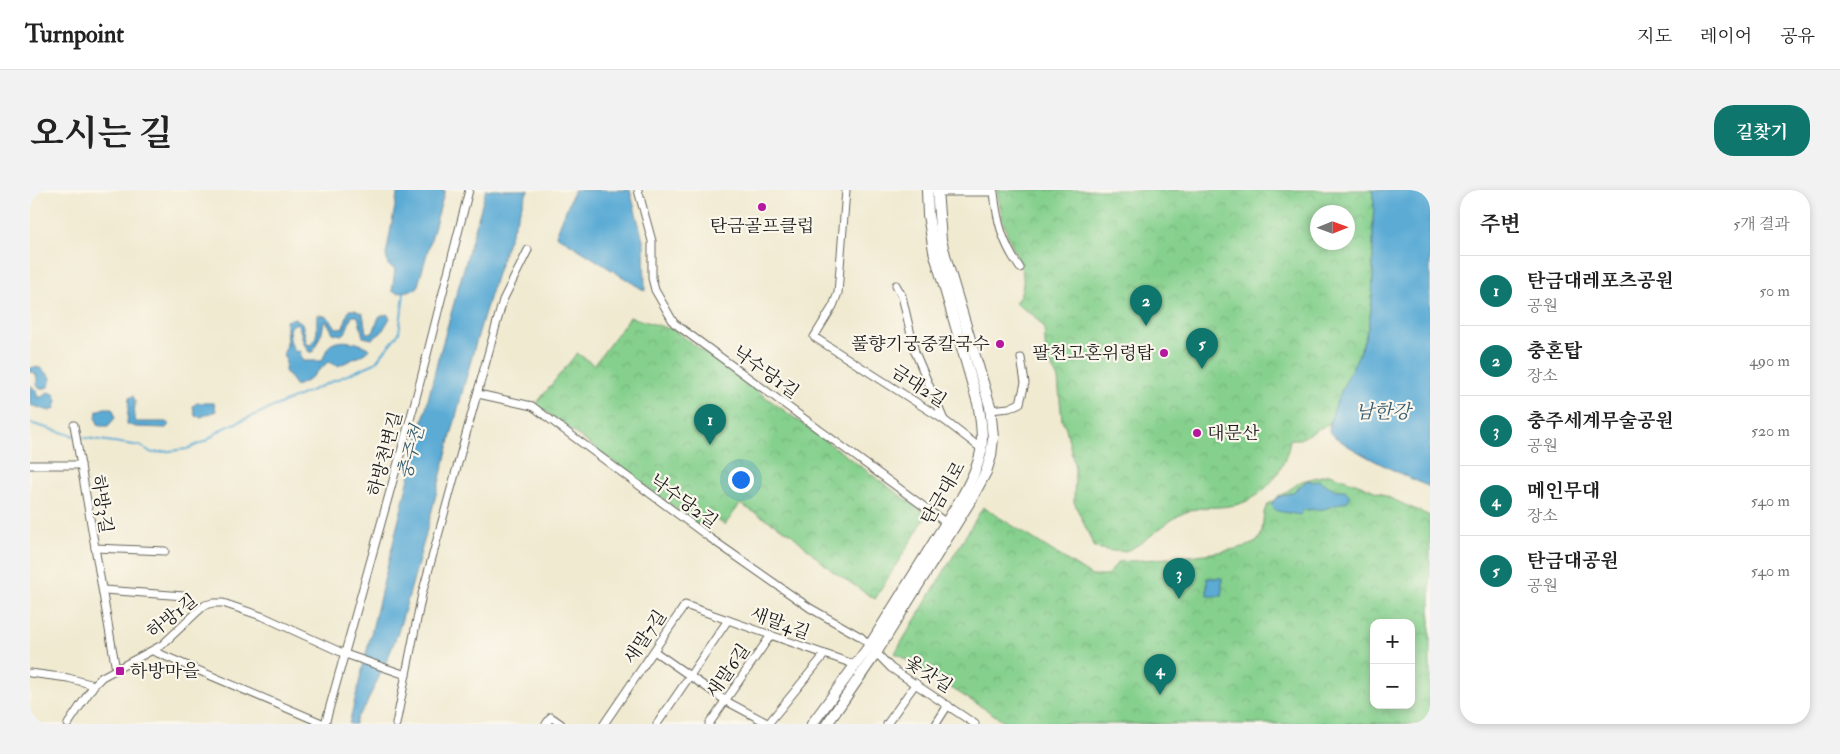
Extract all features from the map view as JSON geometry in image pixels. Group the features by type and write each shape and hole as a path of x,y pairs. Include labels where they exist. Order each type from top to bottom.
{"main road":[{"name":"탄금대로","path":"933,191 930,235 978,403 983,432 983,450 974,475 950,525"},
{"name":"탄금대로","path":"827,724 950,525 978,488 990,463 993,438 990,410 941,240 933,191"},
{"name":"탄금대로","path":"812,724 856,665 873,649"}],"street":[{"name":"하방천변길","path":"324,724 416,398 469,190"},
{"name":"낙수당1길","path":"638,190 652,241 652,278 655,290 660,302 674,323 950,525"},
{"name":"금대2길","path":"846,190 838,293 833,306 814,337 944,420 983,450"},
{"path":"933,191 994,192 997,220 1002,237 1020,268"},
{"path":"396,724 422,594 503,300 528,250"},
{"path":"896,285 902,296 916,352 944,420"},
{"path":"990,410 1010,408 1020,403 1025,383 1021,358"},
{"name":"낙수당2길","path":"478,394 532,406 710,538 810,608 861,637 873,649"},
{"name":"하방3길","path":"74,425 104,590 116,670"},
{"name":"하방3길","path":"30,465 81,465"},
{"name":"하방3길","path":"95,548 165,551"},
{"path":"104,590 184,596"},
{"name":"하방1길","path":"68,724 94,685 102,677 165,643 194,614 205,605 213,603 223,603 264,618 345,654 406,675"},
{"name":"새말7길","path":"604,724 685,605 728,620"},
{"name":"새말4길","path":"657,724 728,620 856,665"},
{"name":"새말6길","path":"709,724 771,635"},
{"name":"옻갓길","path":"873,649 891,668 975,724"},
{"path":"153,651 324,724"},
{"path":"654,651 726,701 768,724 825,654"},
{"path":"30,673 68,678 94,685"},
{"path":"887,724 916,683"},
{"path":"936,724 948,705"},
{"path":"546,724 551,717 561,724"}],"green space":[{"path":"997,190 1372,190 1374,203 1373,278 1369,323 1362,348 1330,423 1300,439 1290,439 1288,450 1279,471 1264,489 1246,502 1186,512 1139,544 1125,551 1095,548 1074,502 1075,468 1066,428 1062,420 1058,379 1046,357 1044,327 1033,315 1015,303 1023,286 1022,269 1004,225"},
{"path":"630,317 674,330 927,515 875,599 831,570 790,533 740,504 725,525 710,516 702,528 536,404 577,353 594,365"},
{"path":"1329,474 1361,485 1430,516 1430,724 1009,724 895,653 983,507 1092,576 1107,576 1118,562 1215,553 1250,545 1258,540 1260,536 1264,512 1268,504 1302,481"}],"water":[{"path":"398,190 445,190 417,289 399,293 392,291 395,269 388,265 386,255"},
{"name":"충주천","path":"486,190 528,190 507,243 473,352 430,519 399,629 366,705 355,721 355,724 349,724 437,363"},
{"path":"574,190 630,190 644,244 645,291 556,235"},
{"name":"남한강","path":"1372,190 1430,190 1430,487 1392,470 1359,452 1334,436 1329,430 1336,402 1360,350 1369,323 1373,278 1374,203"},
{"path":"349,310 355,310 363,314 366,333 373,333 379,317 387,314 390,318 381,333 372,339 363,337 358,316 352,316 345,333 341,335 333,333 327,322 324,321 322,332 313,352 309,352 306,348 296,323 289,328 291,343 296,352 300,351 302,361 322,361 328,347 341,341 352,342 369,349 366,353 338,366 328,362 307,381 296,386 285,371 286,360 283,356 287,343 286,321 295,318 302,323 307,344 311,345 317,334 317,315 328,318 336,328 343,328"},
{"path":"30,368 40,368 51,377 49,387 40,389 37,385 35,373 30,372"},
{"path":"30,385 37,391 37,397 42,397 48,392 54,394 57,400 55,408 50,411 30,405"},
{"path":"133,396 135,401 134,420 137,422 166,422 170,424 166,428 136,427 127,424 129,398"},
{"path":"197,403 214,403 216,411 201,417 195,416 193,406"},
{"path":"104,408 113,408 115,418 108,426 99,426 96,419 97,411"},
{"path":"1308,480 1313,482 1318,480 1336,490 1345,490 1350,496 1348,501 1324,509 1303,510 1300,515 1277,511 1271,505 1276,498 1293,492"},
{"path":"1207,578 1222,578 1222,596 1207,596"}],"waterway":[{"path":"79,437 141,446 152,453 187,449 206,441 222,429 375,363 399,333 404,293"},
{"path":"30,423 74,436"}],"place":[{"name":"탄금골프클럽","path":"762,207"},
{"name":"충혼탑","path":"1146,326"},
{"name":"풀향기궁중칼국수","path":"1000,344"},
{"name":"팔천고혼위령탑","path":"1164,353"},
{"name":"탄금대공원","path":"1202,369"},
{"name":"대문산","path":"1197,433"},
{"name":"탄금대레포츠공원","path":"710,445"},
{"name":"충주세계무술공원","path":"1179,599"},
{"name":"하방마을","path":"120,671"},
{"name":"메인무대","path":"1160,695"}]}
